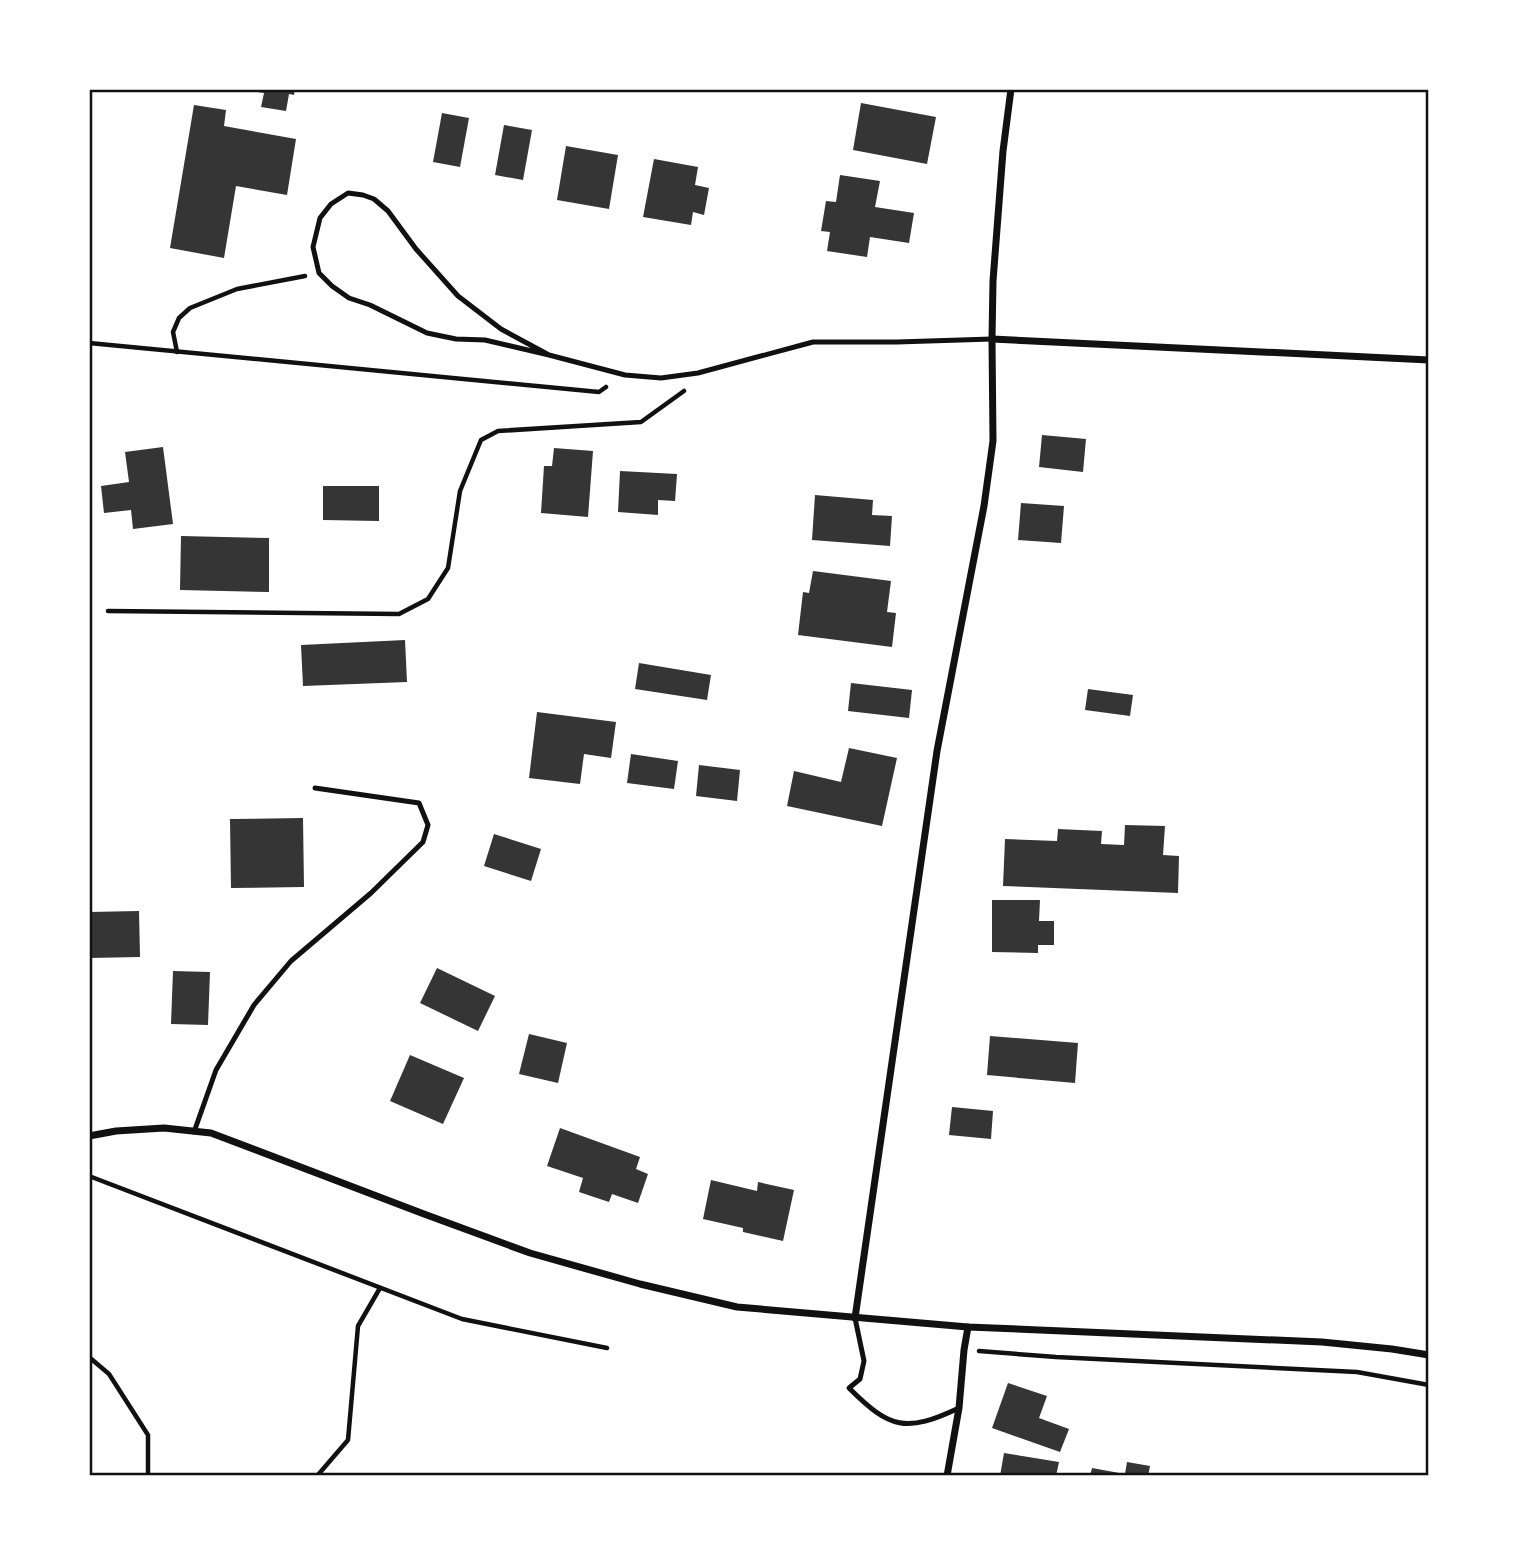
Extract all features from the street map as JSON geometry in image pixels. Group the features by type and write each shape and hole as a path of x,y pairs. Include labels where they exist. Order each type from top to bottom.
{"street":[{"path":"855,1318 937,751 986,493 993,441 993,281 1003,151 1012,89"},
{"path":"992,339 1429,360"},
{"path":"89,1136 116,1131 164,1128 211,1133 530,1253 640,1284 737,1307 968,1327 1322,1342 1429,1354"},
{"path":"947,1476 968,1327"}],"lane":[{"path":"549,355 501,329 458,296 416,249 388,211 374,199 348,193 331,204 320,218 313,247 320,273 349,298 370,305 427,333 456,339 485,340 625,375 661,378 698,373 813,342 992,339"},
{"path":"194,1132 216,1070 254,1005 291,961 371,892 423,842 428,825 419,803 315,788"},
{"path":"855,1318 864,1360 860,1380 849,1388 870,1409 892,1422 914,1424 934,1420 958,1408"}],"path":[{"path":"177,352 173,332 179,318 190,307 237,289 320,273"},
{"path":"89,343 599,392 625,375"},
{"path":"108,611 399,614 428,599 448,568 460,491 481,440 498,431 641,422 715,369"},
{"path":"89,1176 462,1319 607,1348"},
{"path":"317,1476 348,1440 358,1326 380,1287"},
{"path":"964,1350 1357,1372 1429,1385"},
{"path":"89,1357 109,1374 148,1435 148,1476"}],"building":[{"path":"251,89 295,89 294,95 289,94 286,111 261,107 264,93"},
{"path":"861,103 936,117 927,164 853,150"},
{"path":"194,105 226,110 224,126 296,139 287,195 236,186 224,258 170,248"},
{"path":"442,113 469,118 460,167 433,162"},
{"path":"504,125 532,130 523,180 495,175"},
{"path":"566,146 618,155 609,209 557,200"},
{"path":"654,159 698,167 695,185 709,188 704,215 693,212 691,225 643,217"},
{"path":"840,175 880,181 875,207 914,213 909,243 870,237 867,257 827,251 830,232 821,231 826,201 836,202"},
{"path":"1042,435 1086,439 1083,472 1039,467"},
{"path":"163,447 173,524 133,529 131,510 104,513 101,486 129,482 125,452"},
{"path":"554,448 593,451 588,517 541,513 544,466 552,466"},
{"path":"620,471 677,474 675,501 658,500 658,515 618,512"},
{"path":"323,486 379,486 379,521 323,520"},
{"path":"815,495 873,500 872,515 892,516 890,546 812,540"},
{"path":"1021,503 1064,506 1061,543 1018,540"},
{"path":"181,536 269,538 269,592 180,590"},
{"path":"813,571 891,581 887,612 896,613 892,647 798,635 803,592 809,593"},
{"path":"405,640 407,682 303,686 301,645"},
{"path":"639,663 711,675 707,700 635,689"},
{"path":"851,683 912,690 909,718 848,711"},
{"path":"1088,689 1133,695 1130,716 1085,710"},
{"path":"537,712 616,722 611,758 584,754 580,784 529,778"},
{"path":"849,748 897,758 882,826 787,806 794,771 841,782"},
{"path":"631,754 678,761 674,789 627,783"},
{"path":"699,765 740,770 737,801 696,796"},
{"path":"303,818 304,887 231,888 230,819"},
{"path":"1125,825 1165,826 1163,855 1179,856 1178,893 1003,886 1005,839 1057,841 1058,829 1102,831 1101,844 1124,845"},
{"path":"494,834 541,849 531,881 484,866"},
{"path":"992,900 1040,900 1039,921 1054,921 1054,945 1038,945 1038,953 992,952"},
{"path":"139,911 140,957 89,958 89,912"},
{"path":"437,968 495,996 478,1031 420,1003"},
{"path":"173,971 210,972 208,1025 171,1024"},
{"path":"529,1034 567,1043 558,1083 519,1074"},
{"path":"990,1036 1078,1043 1075,1083 987,1075"},
{"path":"410,1055 464,1078 443,1124 390,1101"},
{"path":"952,1107 993,1111 991,1139 949,1135"},
{"path":"560,1128 640,1157 636,1169 648,1174 638,1203 612,1194 609,1202 579,1192 583,1178 547,1166"},
{"path":"711,1180 757,1191 758,1182 794,1190 783,1241 703,1219"},
{"path":"1008,1383 1047,1396 1039,1418 1069,1429 1060,1452 992,1428"},
{"path":"1004,1453 1059,1462 1056,1476 1000,1476"},
{"path":"1127,1462 1150,1466 1148,1476 1090,1476 1092,1468 1125,1474"}]}
